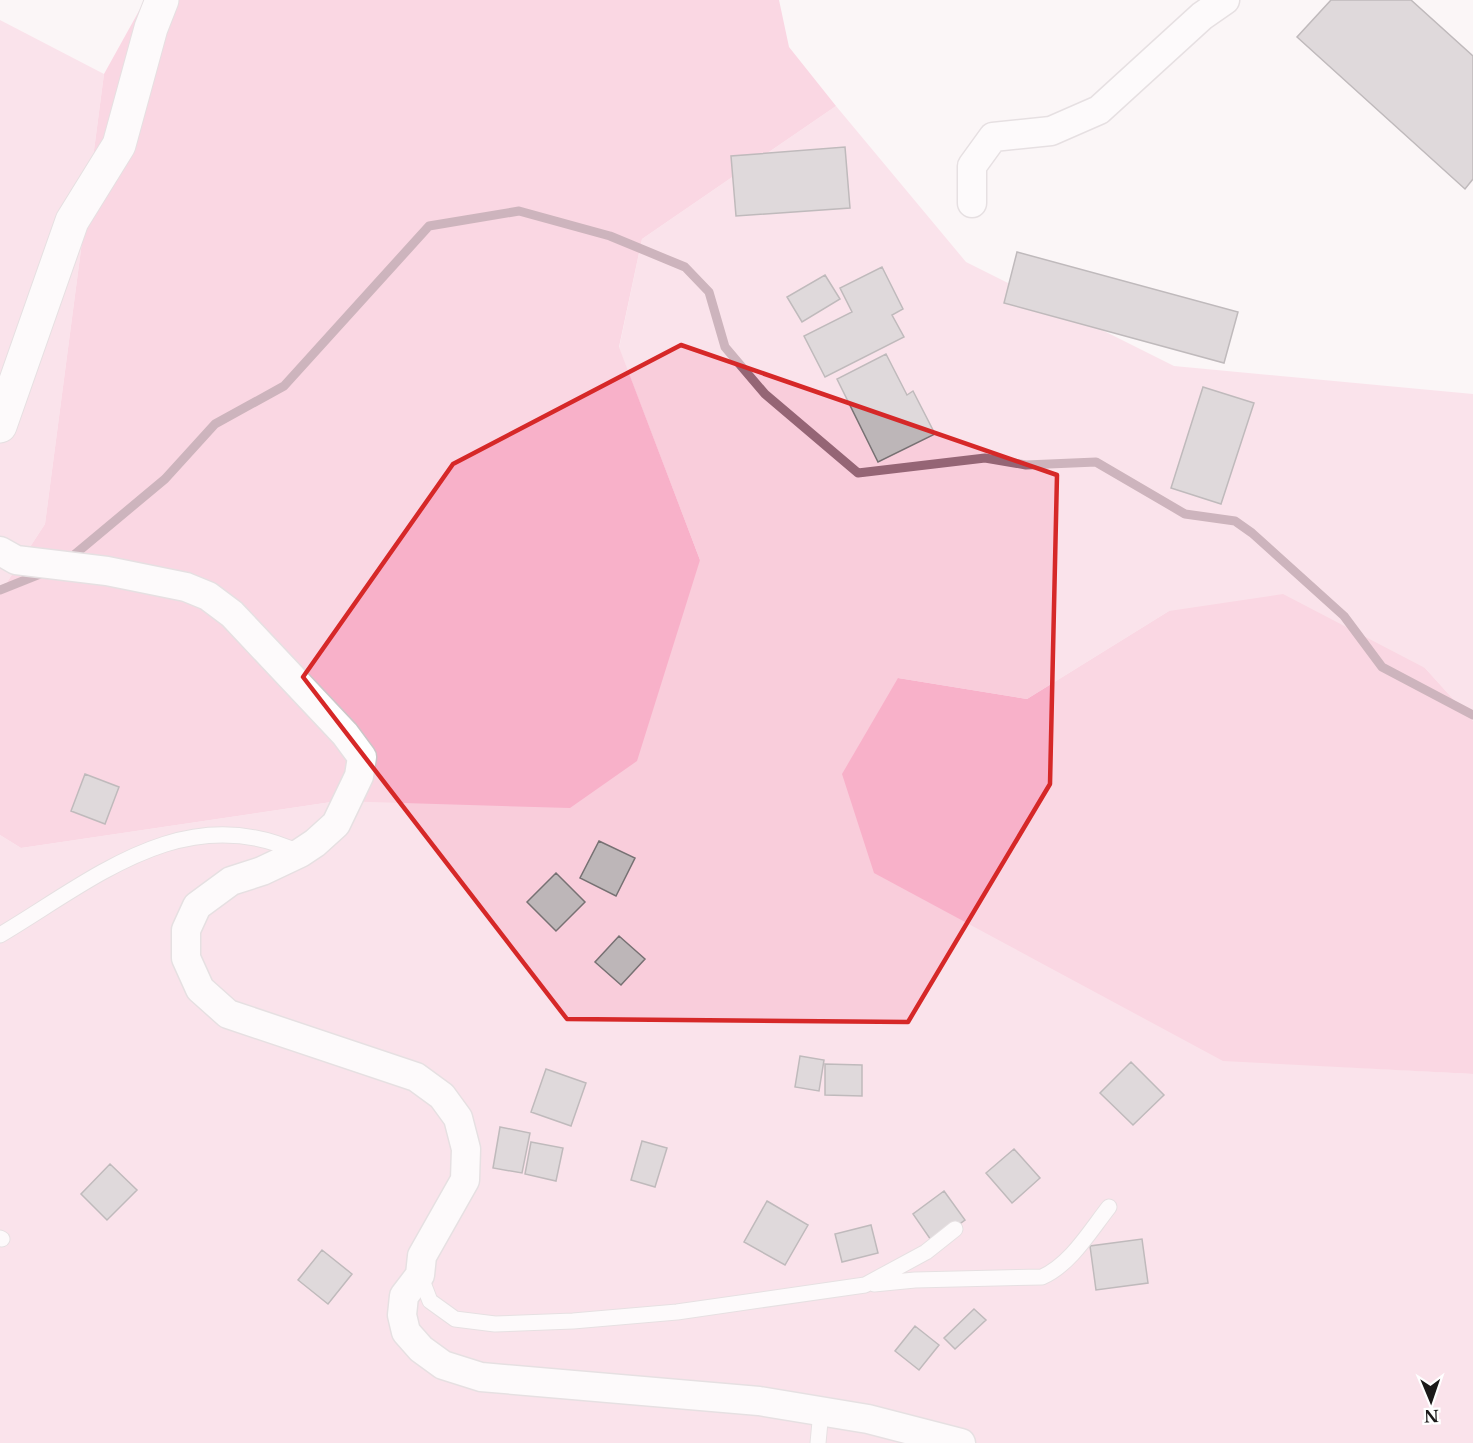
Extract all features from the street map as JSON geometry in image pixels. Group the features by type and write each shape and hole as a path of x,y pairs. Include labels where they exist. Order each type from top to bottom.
{"street":[{"path":"0,426 72,221 119,145 151,27 162,0"},
{"path":"972,203 972,166 993,137 1051,131 1099,110 1202,16 1225,0"},
{"path":"0,551 16,560 107,571 186,587 208,596 232,614 345,734 362,757 359,776 336,824 315,843 300,853 262,871 231,881 197,906 186,930 186,958 200,989 228,1014 416,1077 442,1096 458,1118 466,1149 465,1180 422,1256 420,1275 404,1296 402,1315 406,1332 422,1349 442,1365 481,1377 759,1401 868,1419 961,1443"}],"lane":[{"path":"0,935 131,855 169,841 211,834 255,838 281,844 300,853"},
{"path":"420,1275 430,1301 455,1319 495,1324 573,1321 677,1312 915,1280 1042,1277 1064,1263 1109,1207"},
{"path":"865,1285 927,1252 955,1229"},
{"path":"818,1443 821,1412"}],"highlighted area":[{"path":"681,345 1057,475 1050,784 908,1022 567,1019 303,677 453,464"}],"shaded area":[{"path":"145,0 779,0 789,47 836,106 642,239 619,347 700,560 637,761 570,808 338,801 21,848 0,835 0,593 45,524 104,74"},
{"path":"0,20 104,74 45,524 0,593"},
{"path":"836,106 966,262 1174,366 1473,394 1473,721 1425,668 1169,611 1027,699 898,678 1223,1060 1473,1074 1473,1443 0,1443 0,835 21,848 338,801 700,560 619,348 642,239"},
{"path":"1283,594 1425,668 1473,721 1473,1074 1223,1061 874,873 842,774 898,678 1027,699 1169,611"}],"building":[{"path":"1331,0 1411,0 1473,56 1473,179 1465,189 1297,37"},
{"path":"845,147 850,208 736,216 731,156"},
{"path":"1017,252 1238,312 1224,363 1004,303"},
{"path":"882,267 903,309 892,315 904,337 825,377 804,336 852,312 840,288"},
{"path":"825,275 840,299 802,322 787,297"},
{"path":"886,354 907,395 913,391 935,434 878,462 837,379"},
{"path":"1203,387 1254,403 1221,504 1171,488"},
{"path":"85,774 119,787 105,824 71,811"},
{"path":"599,841 635,858 616,896 580,878"},
{"path":"556,873 585,902 556,931 527,902"},
{"path":"619,936 645,959 621,985 595,962"},
{"path":"800,1056 824,1060 819,1091 795,1087"},
{"path":"1131,1062 1164,1095 1133,1125 1100,1093"},
{"path":"825,1064 862,1065 862,1096 825,1095"},
{"path":"546,1069 586,1083 571,1126 531,1112"},
{"path":"500,1127 530,1133 522,1173 493,1168"},
{"path":"642,1141 667,1148 655,1187 631,1180"},
{"path":"531,1142 563,1148 556,1181 525,1174"},
{"path":"1014,1149 1040,1178 1012,1203 986,1173"},
{"path":"110,1164 137,1190 107,1220 81,1194"},
{"path":"944,1191 965,1220 933,1243 913,1214"},
{"path":"767,1201 808,1225 785,1265 744,1242"},
{"path":"871,1225 878,1253 842,1262 835,1234"},
{"path":"1142,1239 1148,1283 1096,1290 1090,1246"},
{"path":"322,1250 352,1274 328,1304 298,1280"},
{"path":"974,1309 986,1320 955,1349 944,1338"},
{"path":"915,1326 939,1345 919,1370 895,1351"}],"waterway":[{"path":"68,560 165,479 215,424 284,386 429,226 519,211 610,236 685,267 709,292 725,347 765,394 858,473 985,458 1026,465 1096,462 1185,514 1235,521 1252,533 1344,616 1382,667 1473,715"},
{"path":"0,590 45,572"}]}
